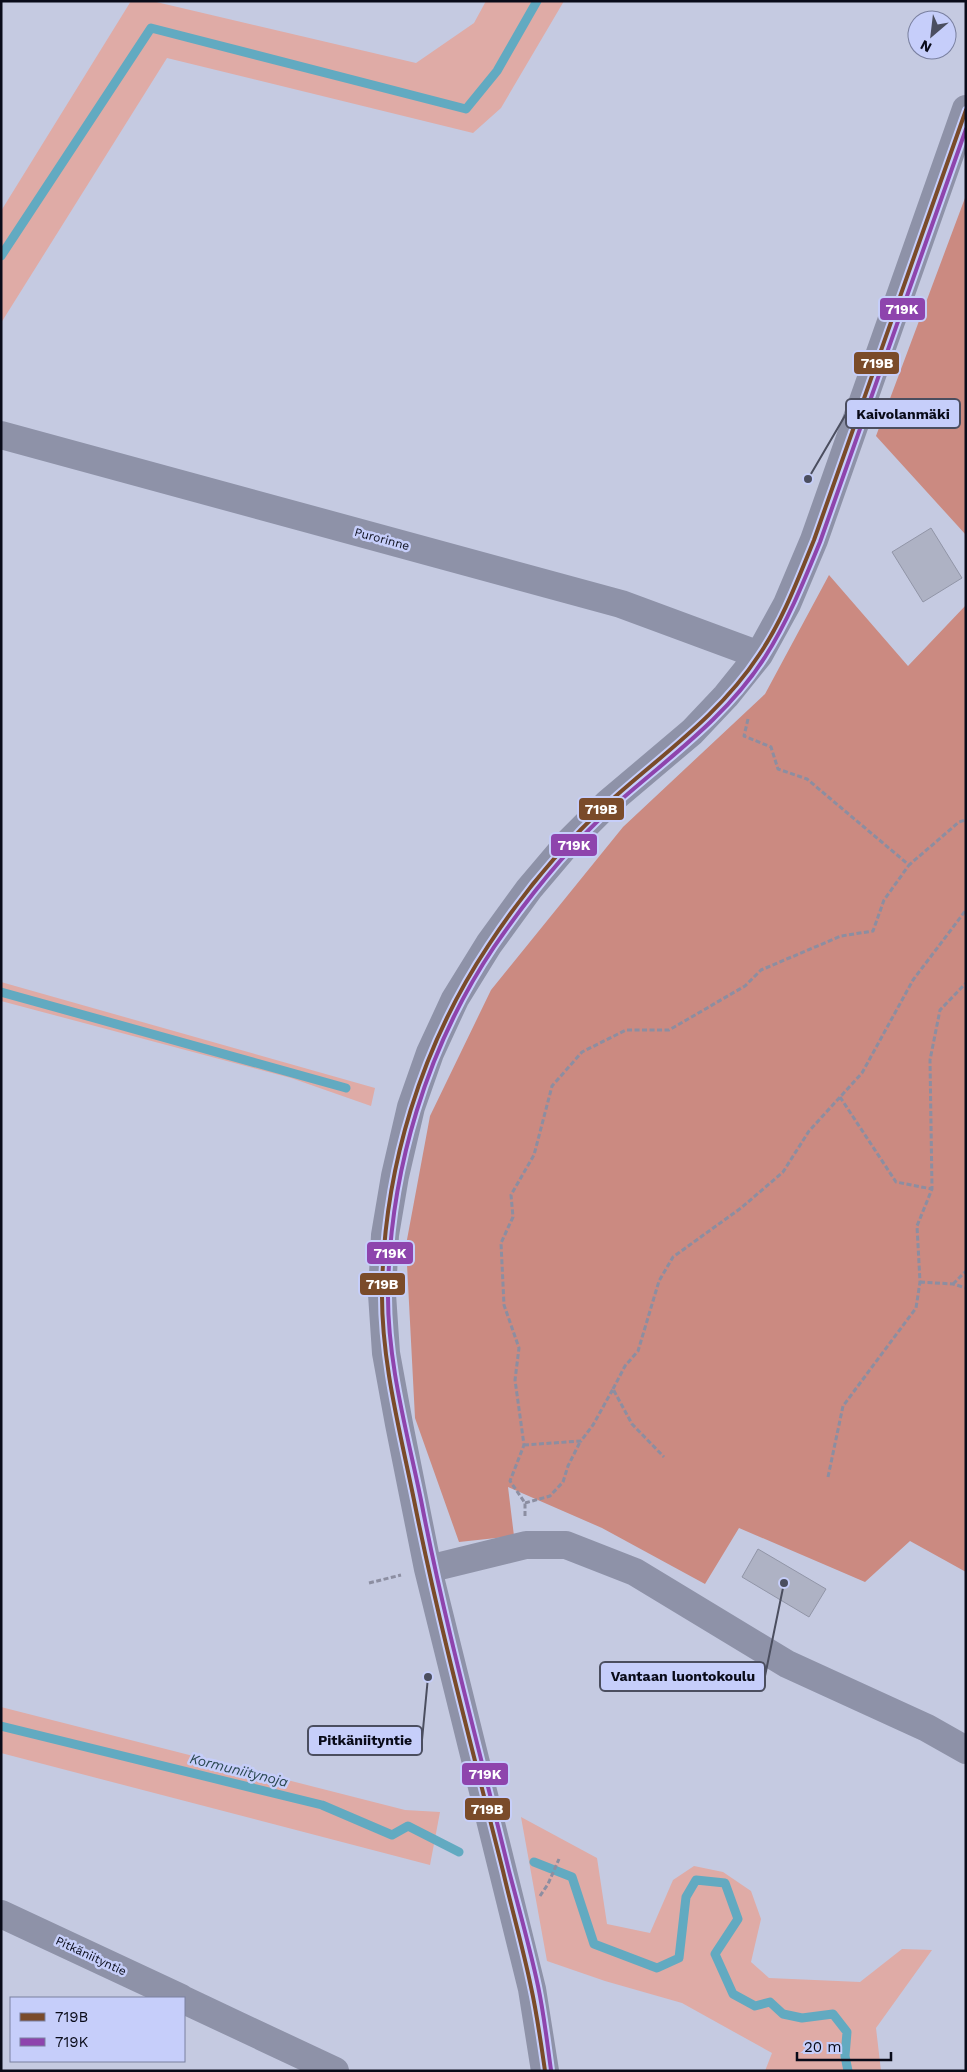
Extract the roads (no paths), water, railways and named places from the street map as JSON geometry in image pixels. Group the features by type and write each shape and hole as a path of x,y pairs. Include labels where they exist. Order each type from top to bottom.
{"street":[{"path":"545,2071 532,1989 428,1569 386,1353 382,1294 385,1235 396,1176 412,1107 430,1053 455,999 489,944 529,889 568,843 608,803 692,732 726,696 759,655 787,604 814,540 966,109"},
{"name":"Purorinne","path":"1,435 621,604 759,655"},
{"path":"428,1569 526,1545 566,1545 635,1572 788,1664 927,1728 966,1750"},
{"name":"Pitkäniityntie","path":"1,1914 178,1997"},
{"name":"Pitkäniityntie","path":"185,2000 335,2071"}],"waterway":[{"path":"1,256 151,28 466,109 497,71 537,1"},
{"path":"1,992 346,1088"},
{"name":"Kormuniitynoja","path":"1,1726 322,1805 392,1835 408,1826 459,1852"},
{"name":"Kormuniitynoja","path":"534,1862 572,1877 594,1944 657,1968 679,1958 686,1897 696,1880 725,1883 738,1919 715,1954 733,1994 755,2006 770,2002 783,2014 802,2018 833,2014 847,2032 845,2056 848,2071"}],"place":[{"name":"Kaivolanmäki","path":"808,479"},
{"name":"Vantaan luontokoulu","path":"784,1583"},
{"name":"Pitkäniityntie","path":"428,1677"}]}
